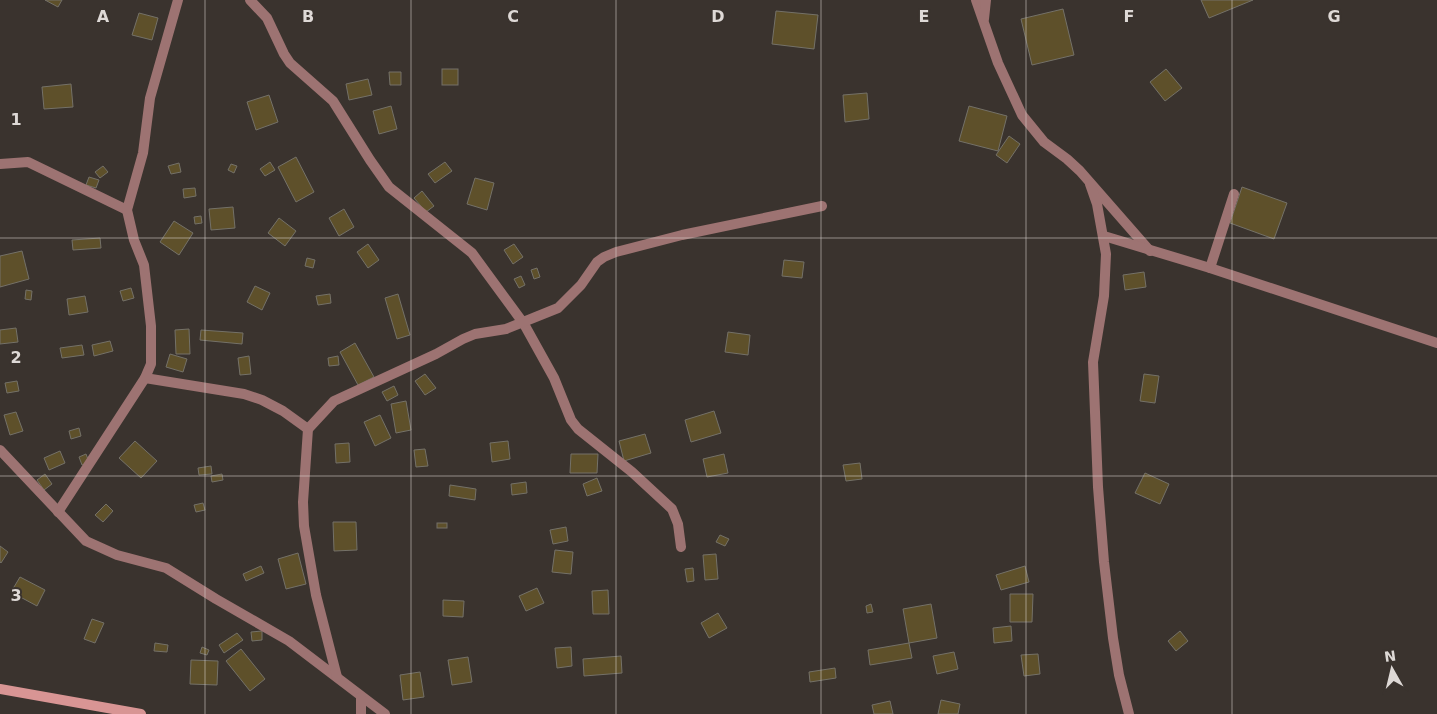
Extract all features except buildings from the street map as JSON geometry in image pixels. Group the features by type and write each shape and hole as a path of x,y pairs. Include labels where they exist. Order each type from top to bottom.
{"street":[{"path":"58,512 145,378 151,364 150,317 144,265 134,240 127,210 142,153 150,98 178,0"},
{"path":"250,0 266,18 290,62 333,101 389,187 472,253 524,324 554,378 570,420 578,429 632,472 672,509 678,524 681,547"},
{"path":"976,0 998,63 1022,114 1044,142 1067,159 1080,172 1151,252"},
{"path":"984,22 986,0"},
{"path":"0,164 28,162 127,210"},
{"path":"1090,184 1097,204 1106,254 1105,280 1093,362 1098,487 1113,638 1119,675 1129,714"},
{"path":"1210,268 1234,194"},
{"path":"337,677 316,595 304,526 303,502 308,429 334,402 343,396 385,379 463,339 476,334 506,330 558,308 582,285 597,262 616,252 682,235 822,206"},
{"path":"1104,236 1151,252 1210,268 1437,343"},
{"path":"145,378 244,394 283,411 308,429"},
{"path":"0,450 86,541 117,555 166,568 289,641 385,714"},
{"path":"0,689 141,714"},
{"path":"361,714 362,697"}]}
